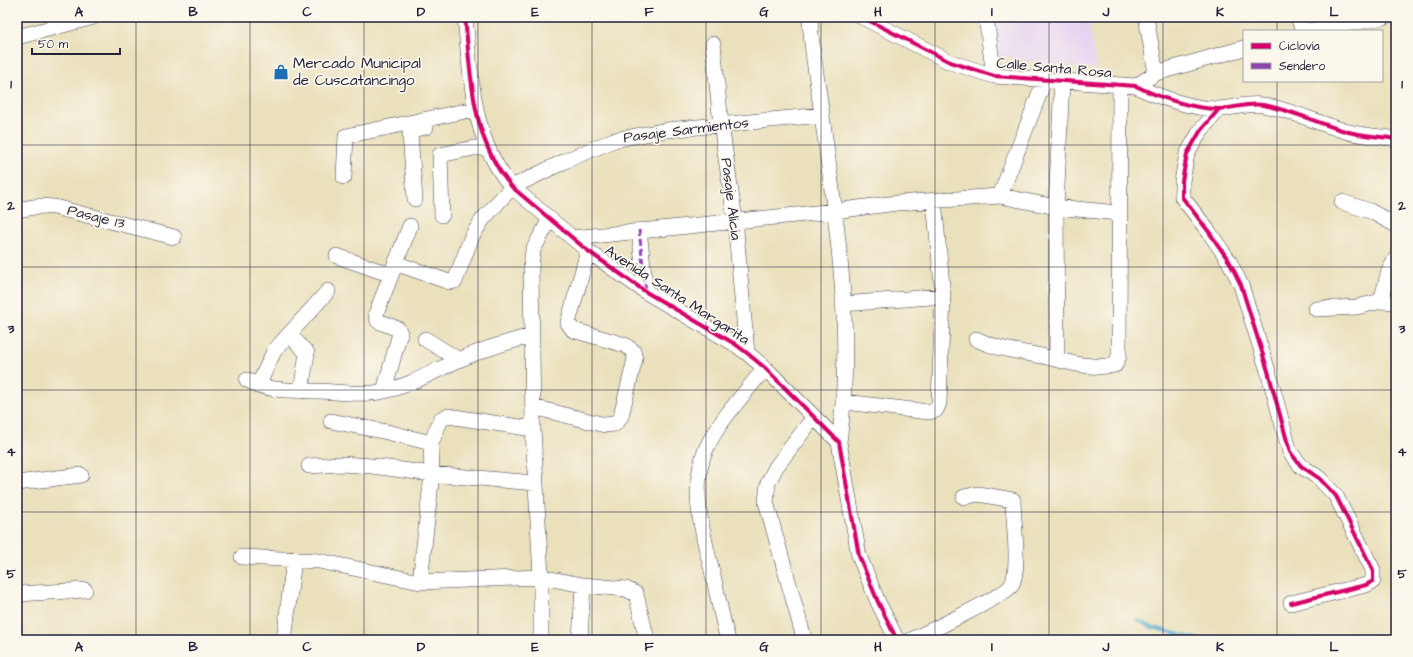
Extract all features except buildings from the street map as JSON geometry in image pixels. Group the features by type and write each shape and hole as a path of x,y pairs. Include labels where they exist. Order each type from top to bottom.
{"street":[{"path":"17,37 94,17"},
{"name":"Avenida Santa Margarita","path":"465,17 476,114 487,148 503,176 512,187 588,251 646,292 734,344 746,353 765,368 839,442"},
{"path":"810,17 835,211 846,342 845,402 839,442 859,556 878,602 897,640"},
{"name":"Calle Santa Rosa","path":"862,17 885,22 950,62 994,76 1136,86"},
{"path":"986,17 994,76"},
{"path":"1146,17 1156,73"},
{"path":"1298,17 1303,30"},
{"path":"1312,30 1384,17"},
{"name":"Pasaje Alicia","path":"713,44 721,124 735,220 746,353"},
{"path":"1136,86 1156,73 1243,48"},
{"path":"1000,196 1045,79"},
{"path":"1057,359 1056,207 1062,80"},
{"path":"976,339 1003,350 1107,367 1115,365 1119,356 1118,213 1120,86"},
{"path":"1136,86 1152,94 1201,107 1219,109 1239,105 1262,104 1346,131 1396,139"},
{"path":"1219,109 1201,130 1187,154 1182,181 1182,197 1229,261 1241,285 1268,371 1290,452 1301,466 1319,478 1336,496 1373,570 1373,581 1366,585 1291,603"},
{"path":"344,177 346,136 476,114"},
{"path":"415,199 411,130 476,114"},
{"name":"Pasaje Sarmientos","path":"512,187 565,161 614,140 667,130 822,115"},
{"path":"442,215 440,155 474,148 487,148"},
{"path":"337,256 449,282 455,281 472,236 483,219 512,187"},
{"path":"573,238 735,220 835,211 897,203 1000,196 1056,207 1118,213"},
{"path":"845,402 929,412 936,410 939,403 943,296 934,200"},
{"path":"1342,202 1370,211 1396,225"},
{"name":"Pasaje 13","path":"17,210 40,206 54,207 174,237"},
{"path":"541,640 531,336 533,250 550,219"},
{"path":"384,391 400,333 398,329 378,321 376,316 410,226"},
{"path":"639,230 646,292"},
{"path":"533,407 605,425 614,424 621,416 635,359 633,351 625,345 572,330 568,323 588,251"},
{"path":"1316,309 1357,307 1389,301 1389,271 1396,258"},
{"path":"328,291 288,334 252,383 277,390 363,393 384,391 427,376 489,347 531,336"},
{"path":"843,304 943,296"},
{"path":"288,334 307,352 301,390"},
{"path":"425,339 459,360"},
{"path":"728,640 706,547 698,505 699,469 707,448 726,417 765,368"},
{"path":"420,582 432,474 431,443 441,419 444,416 533,429"},
{"path":"804,638 766,502 768,482 776,467 814,417"},
{"path":"331,421 376,429 431,443"},
{"path":"309,466 341,464 372,466 432,474 535,483"},
{"path":"17,483 81,475"},
{"path":"911,640 994,598 1010,586 1014,575 1016,546 1013,500 978,494 964,497"},
{"path":"242,557 319,561 420,582 540,577 583,585 632,590 636,594 641,608 647,640"},
{"path":"284,640 294,559"},
{"path":"580,640 583,585"},
{"path":"17,594 84,590"}],"shaded area":[{"path":"992,17 1088,17 1097,69 1051,65 1001,56 998,53"}],"waterway":[{"path":"1137,620 1151,627 1200,640"}],"marked path":[{"path":"639,230 646,292"}],"cycle path":[{"path":"465,17 475,106 481,128 488,149 498,169 512,187 588,251 646,292 735,344 747,353 765,368 839,442 859,556 878,602 897,640"},
{"path":"862,17 950,62 994,76 1136,86 1176,102 1198,107 1224,109 1257,104 1284,110 1351,133 1396,139"},
{"path":"1219,109 1201,130 1187,154 1182,181 1182,197 1229,261 1241,285 1268,371 1290,452 1301,466 1319,478 1336,496 1373,570 1373,581 1366,585 1291,603"}],"place":[{"name":"Mercado Municipal de Cuscatancingo","path":"281,72"}]}
